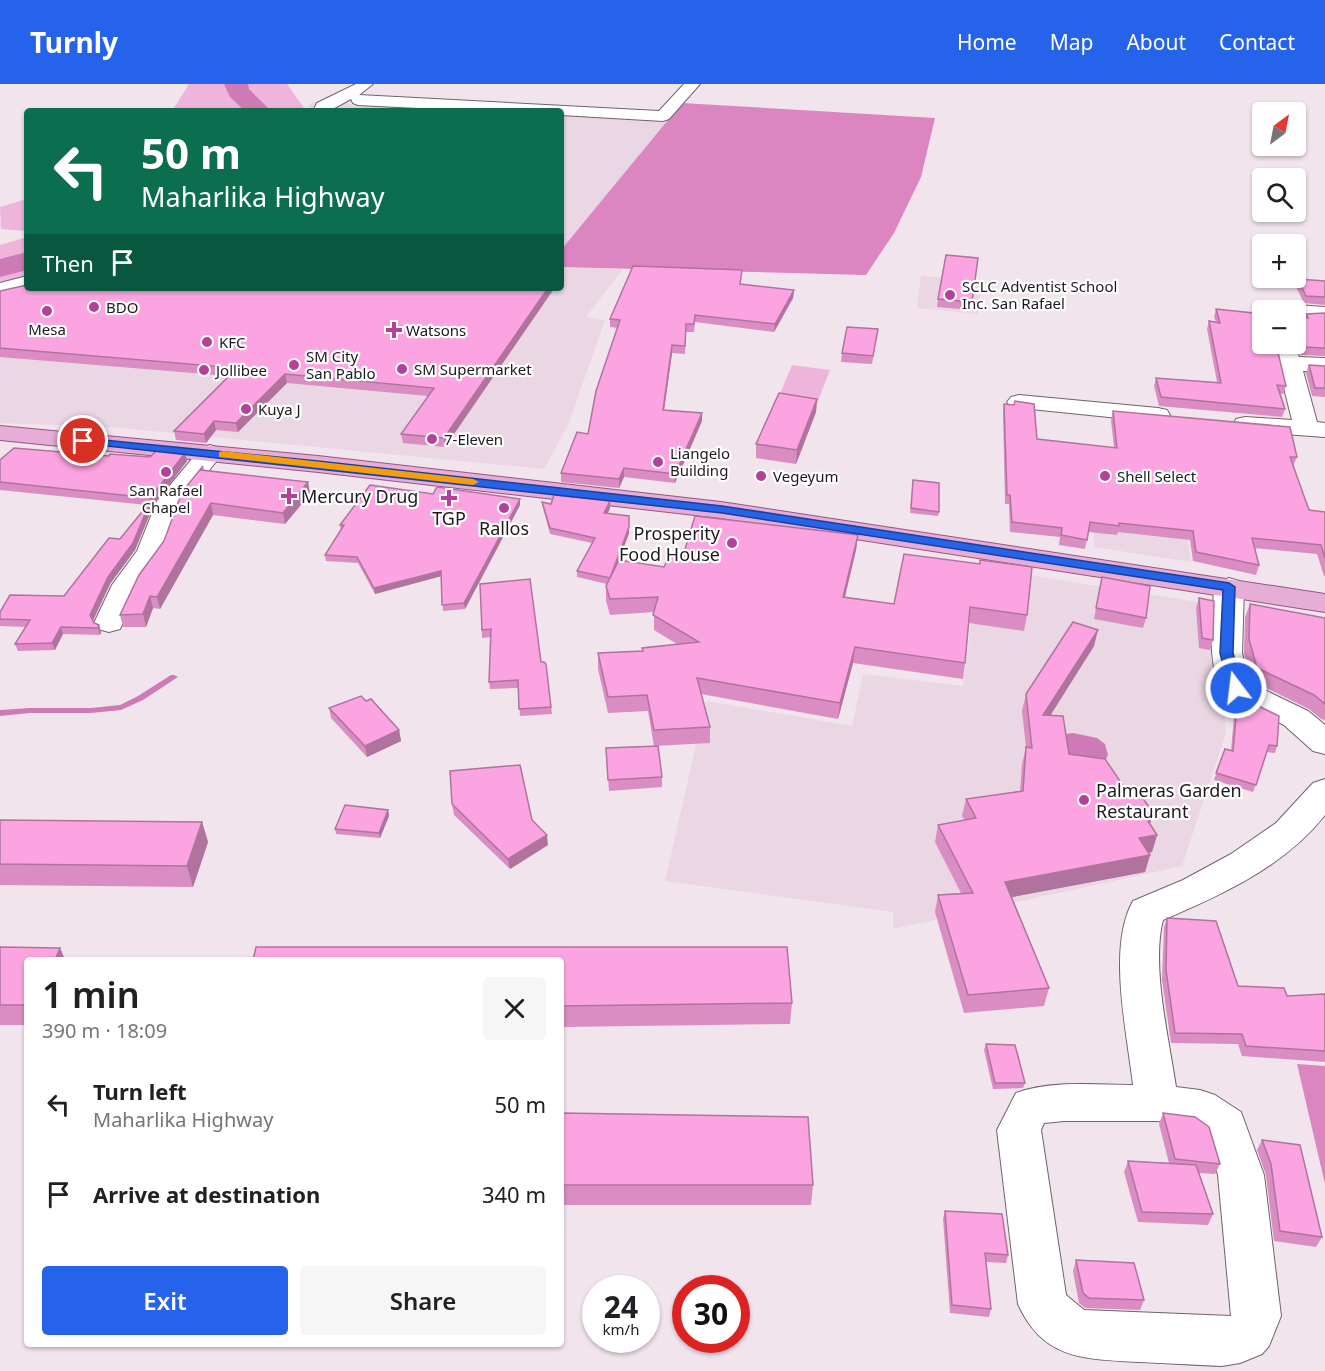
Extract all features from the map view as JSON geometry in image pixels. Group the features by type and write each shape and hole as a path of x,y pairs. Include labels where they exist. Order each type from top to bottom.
{"main road":[{"path":"0,433 210,453 722,510 1325,603"}],"street":[{"path":"322,108 336,98 358,90 365,84"},
{"path":"564,111 663,116 692,84"},
{"path":"358,100 510,108"},
{"path":"0,290 24,283"},
{"path":"1306,312 1325,313"},
{"path":"1227,422 1316,430 1287,354"},
{"path":"1290,354 1325,365"},
{"path":"1019,402 1180,417"},
{"path":"109,623 127,585 151,552 171,501 210,453"},
{"path":"1229,587 1227,653 1236,688 1296,718 1325,743"},
{"path":"1157,1103 1138,957 1140,933 1146,911 1199,890 1236,869 1282,837 1325,791"},
{"path":"1064,1103 1157,1103 1200,1108 1225,1125 1241,1175 1256,1316 1253,1329 1243,1339 1221,1342 1080,1334 1063,1326 1043,1304 1019,1130 1030,1106 1064,1103"}],"shaded area":[{"path":"189,84 287,84 304,108 174,108"},
{"path":"312,102 429,108 307,108"},
{"path":"682,103 935,118 921,177 894,233 866,275 564,267 564,246"},
{"path":"564,115 670,120 564,246"},
{"path":"24,200 24,231 1,229 0,207"},
{"path":"24,238 24,276 0,283 0,245"},
{"name":"SM City San Pablo","path":"564,267 623,269 586,317 605,320 568,425 544,469 110,427 0,423 0,283 24,276 24,291 564,291"},
{"name":"SCLC Adventist School Inc. San Rafael","path":"921,276 982,281 978,314 917,308"},
{"path":"792,365 830,370 816,406 777,401"},
{"path":"1091,447 1176,456 1191,562 1094,547"},
{"path":"978,567 1216,605 1226,733 1182,866 893,929 893,912 665,881 706,701 852,726 863,674 963,686"},
{"path":"1073,733 1097,738 1105,744 1108,755 1103,765 1069,756 1066,734"},
{"path":"1297,1064 1325,1066 1325,1184"}],"building":[{"path":"946,255 978,258 972,302 938,299"},
{"path":"633,266 742,270 740,284 794,290 775,324 695,315 694,324 686,324 685,346 672,345 663,410 702,413 675,474 624,468 619,479 561,473 577,432 588,434 596,391 620,320 610,319"},
{"path":"1306,280 1325,281 1325,297 1306,296 1302,288 1306,288"},
{"path":"24,286 24,291 546,291 444,438 401,434 434,388 285,374 236,423 214,421 204,434 174,431 237,368 0,348 0,291"},
{"path":"1216,309 1252,313 1252,354 1278,354 1286,386 1277,385 1285,409 1161,397 1156,378 1221,383 1209,321 1220,323"},
{"path":"1325,313 1325,348 1306,347 1306,318 1308,318 1306,314"},
{"path":"847,327 878,329 873,356 842,353"},
{"path":"1309,365 1325,366 1325,388 1315,388"},
{"path":"779,393 817,399 797,450 756,444"},
{"path":"1015,401 1034,404 1037,439 1117,448 1113,411 1290,427 1297,457 1290,457 1309,510 1325,512 1325,558 1321,545 1252,538 1259,565 1196,552 1193,531 1090,522 1087,540 1061,535 1062,528 1012,522 1010,495 1007,495 1004,404 1014,405"},
{"path":"14,448 109,456 110,454 150,457 157,450 185,453 150,498 0,482 0,460"},
{"path":"203,466 201,470 308,482 283,513 211,503 157,597 150,596 143,614 120,615 139,575 164,541 182,492"},
{"path":"913,480 939,483 939,512 911,508"},
{"path":"370,485 433,494 437,487 520,499 464,603 442,605 441,571 374,588 357,557 325,555 344,525 340,525"},
{"path":"554,495 610,501 604,513 629,516 629,527 610,578 577,571 595,538 550,528 542,502 551,504"},
{"path":"150,502 133,543 108,577 90,615 94,623 99,625 98,628 61,627 52,643 15,644 30,620 0,619 0,612 10,595 64,596 109,538 120,539"},
{"path":"695,516 858,535 843,597 894,604 904,554 980,564 980,560 1032,567 1027,615 970,607 965,663 855,647 840,703 697,678 710,727 654,730 647,695 608,697 598,653 643,651 642,648 699,642 653,615 658,597 610,599 606,586 619,560 664,567 669,556 682,559"},
{"path":"1102,577 1150,586 1146,618 1096,608"},
{"path":"530,579 541,662 546,664 551,707 519,709 518,680 489,682 491,629 482,630 480,584"},
{"path":"1199,598 1214,601 1213,640 1202,638"},
{"path":"1250,604 1325,618 1325,704 1314,695 1257,668 1249,639"},
{"path":"1073,622 1098,630 1043,715 1063,716 1069,754 1105,759 1126,790 1138,791 1153,813 1144,815 1157,835 1139,838 1150,855 1005,882 1049,988 968,995 938,895 973,893 938,825 976,818 966,799 1023,791 1026,747 1032,748 1026,694"},
{"path":"361,696 366,701 371,699 399,730 365,746 329,708"},
{"path":"1238,696 1279,716 1277,746 1269,745 1256,785 1216,773 1225,749 1233,751"},
{"path":"658,746 662,777 608,780 606,748"},
{"path":"520,765 532,820 547,835 508,859 452,804 450,771"},
{"path":"345,805 388,810 379,833 335,829"},
{"path":"0,820 202,822 187,866 0,864"},
{"path":"1167,918 1216,921 1238,986 1284,988 1287,996 1325,994 1325,1051 1246,1046 1242,1034 1175,1033 1166,970"},
{"path":"0,947 60,948 56,957 24,957 24,1005 0,1005"},
{"path":"256,947 787,947 792,1003 564,1006 564,957 254,957"},
{"path":"986,1044 1015,1045 1025,1083 995,1083"},
{"path":"564,1113 808,1117 813,1185 564,1185"},
{"path":"1163,1113 1195,1117 1209,1127 1220,1164 1175,1159"},
{"path":"1262,1140 1300,1145 1322,1237 1280,1231 1271,1164"},
{"path":"1128,1161 1196,1165 1213,1214 1142,1212"},
{"path":"945,1211 1002,1214 1008,1255 985,1253 991,1309 952,1305"},
{"path":"1076,1260 1134,1263 1144,1300 1089,1298 1083,1293"}],"waterway":[{"path":"236,84 238,92 256,108"},
{"path":"0,268 24,262"},
{"path":"0,713 30,710 91,711 121,707 174,677"}],"slow traffic":[{"path":"223,455 473,482"}],"place":[{"name":"SCLC Adventist School Inc. San Rafael","path":"950,295"},
{"name":"BDO","path":"94,307"},
{"name":"Mesa","path":"47,311"},
{"name":"Watsons","path":"394,330"},
{"name":"KFC","path":"207,342"},
{"name":"SM City San Pablo","path":"294,365"},
{"name":"SM Supermarket","path":"402,369"},
{"name":"Jollibee","path":"204,370"},
{"name":"Kuya J","path":"246,409"},
{"name":"7-Eleven","path":"432,439"},
{"name":"Liangelo Building","path":"658,462"},
{"name":"San Rafael Chapel","path":"166,472"},
{"name":"Vegeyum","path":"761,476"},
{"name":"Shell Select","path":"1105,476"},
{"name":"Mercury Drug","path":"289,496"},
{"name":"TGP","path":"449,498"},
{"name":"Rallos","path":"504,508"},
{"name":"Prosperity Food House","path":"732,543"},
{"name":"Palmeras Garden Restaurant","path":"1084,800"}],"route":[{"path":"83,441 318,464 722,510 1229,587 1227,653 1236,688"}]}
